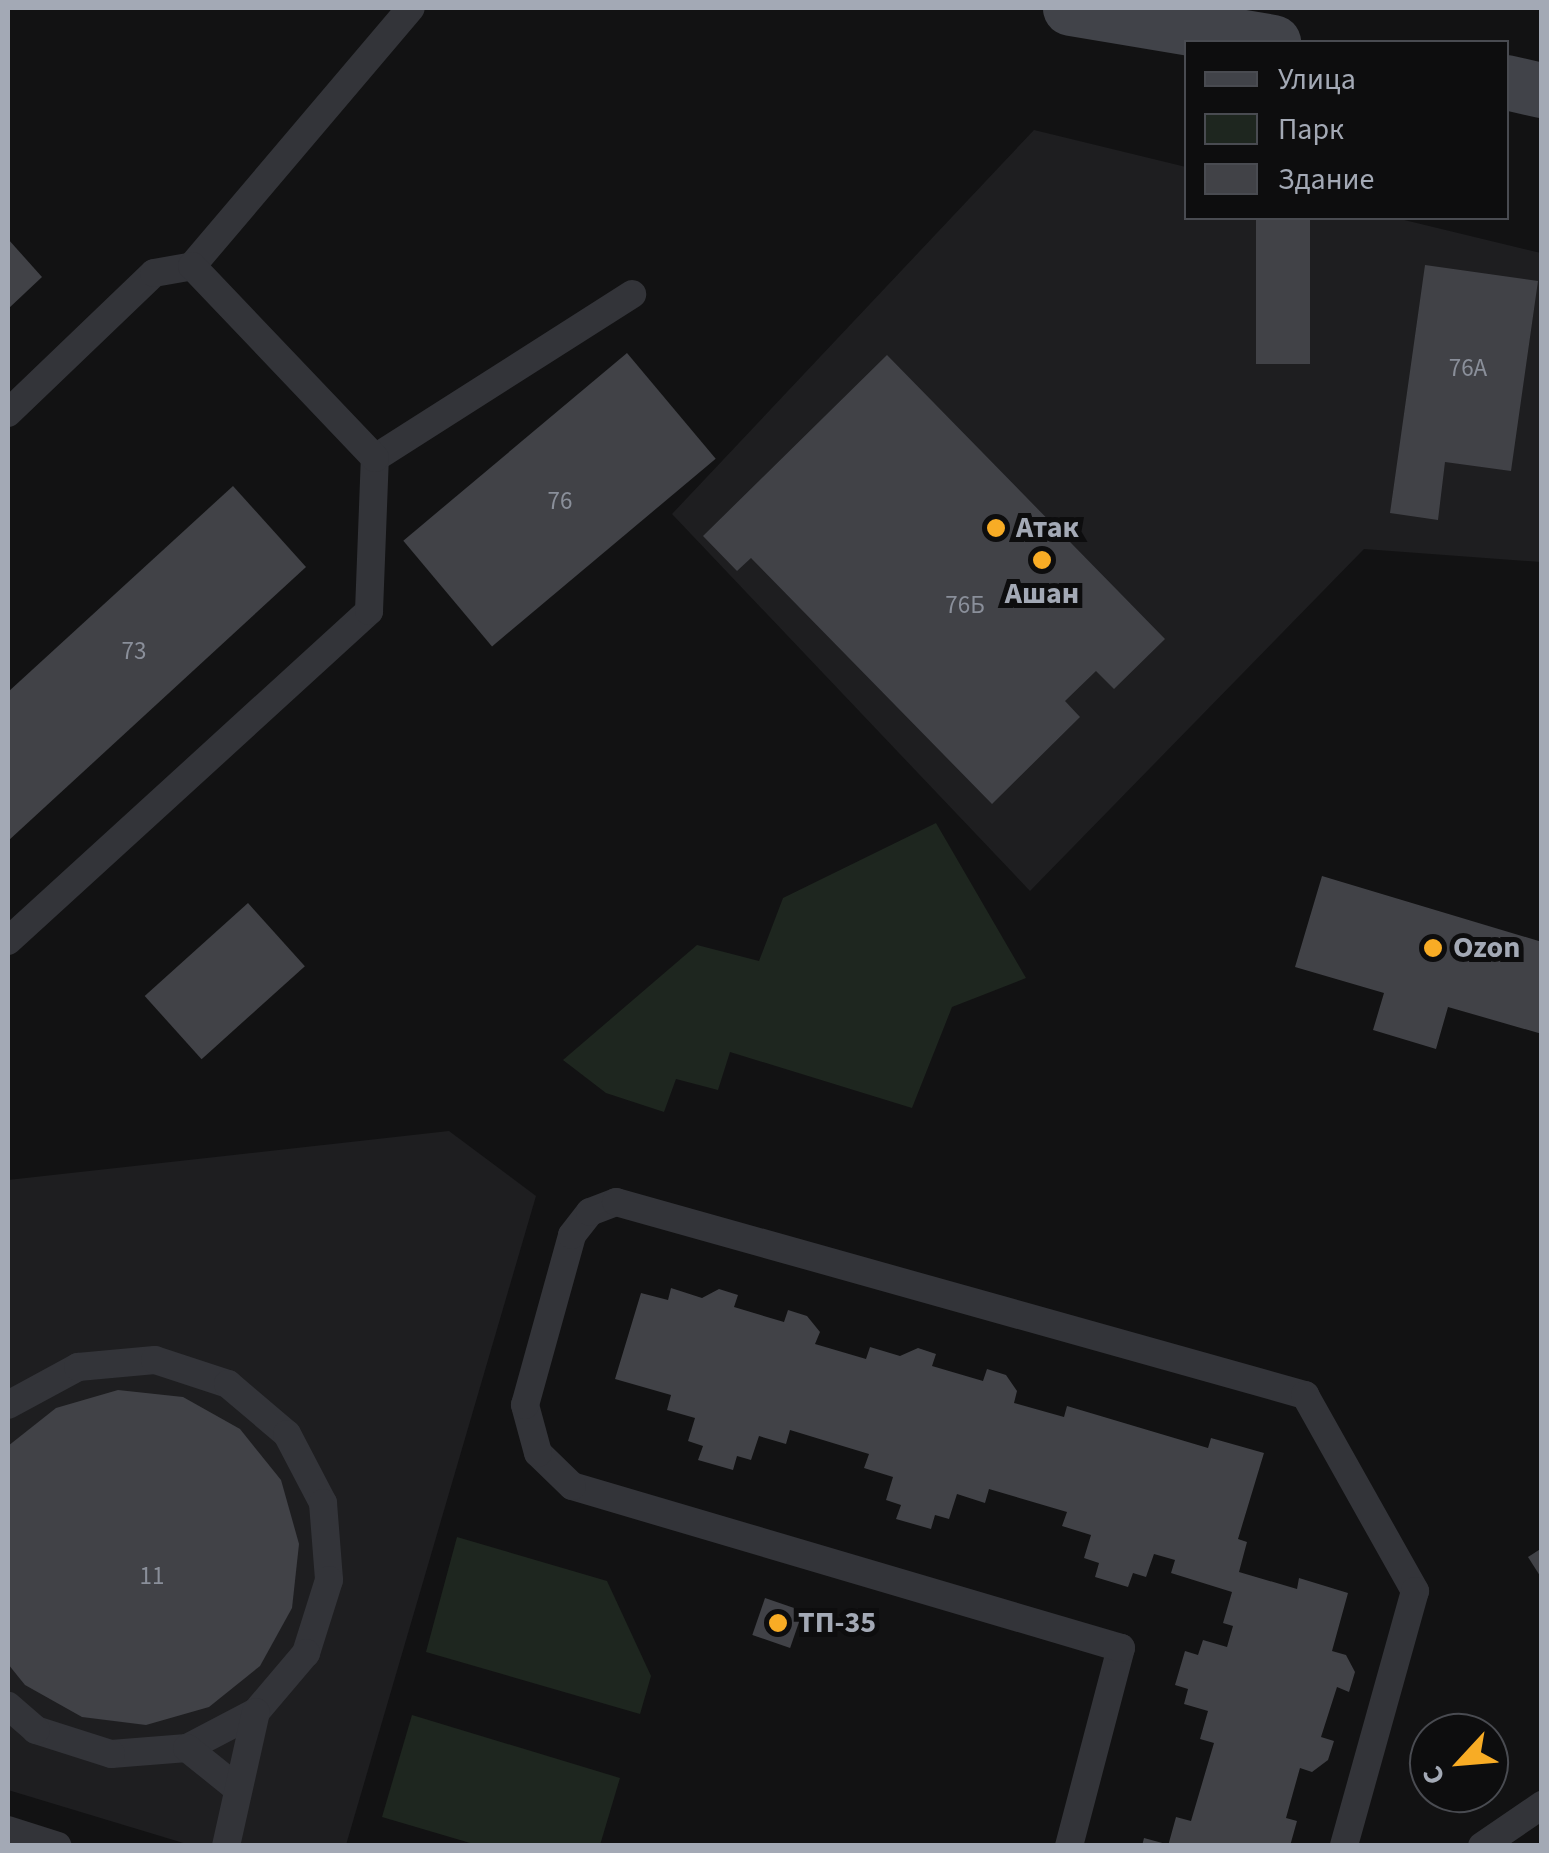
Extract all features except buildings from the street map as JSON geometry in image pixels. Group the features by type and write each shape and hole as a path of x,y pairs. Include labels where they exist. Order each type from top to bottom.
{"main road":[{"path":"1070,8 1261,40"},
{"path":"1509,83 1542,90"}],"lane":[{"path":"8,412 154,273 192,266 412,8"},
{"path":"8,941 370,611 375,458 192,266"},
{"path":"375,458 632,294"},
{"path":"1069,1846 1122,1648 572,1486 538,1454 525,1406 572,1236 590,1212 616,1202 1305,1395 1415,1591 1344,1846"},
{"path":"8,1405 78,1367 155,1360 228,1384 288,1434 323,1503 329,1580 306,1653 256,1712 187,1748 111,1754 36,1730 8,1706"},
{"path":"226,1846 256,1712"},
{"path":"187,1748 238,1789"},
{"path":"1482,1846 1542,1805"},
{"path":"8,1830 58,1846"}],"shaded area":[{"path":"1034,130 1184,167 1184,220 1404,220 1541,253 1541,562 1364,549 1030,891 672,514"},
{"path":"449,1131 536,1196 346,1845 190,1845 8,1790 8,1180"}],"green space":[{"path":"936,823 1026,978 952,1007 912,1108 730,1052 718,1090 676,1079 664,1112 606,1093 563,1060 697,945 759,961 783,898"},
{"path":"457,1537 607,1581 651,1676 640,1714 426,1652"},
{"path":"412,1715 620,1778 600,1845 477,1845 382,1817"}],"place":[{"name":"Атак","path":"996,528"},
{"name":"Ашан","path":"1042,560"},
{"name":"Ozon","path":"1433,948"},
{"name":"ТП-35","path":"778,1623"}]}
